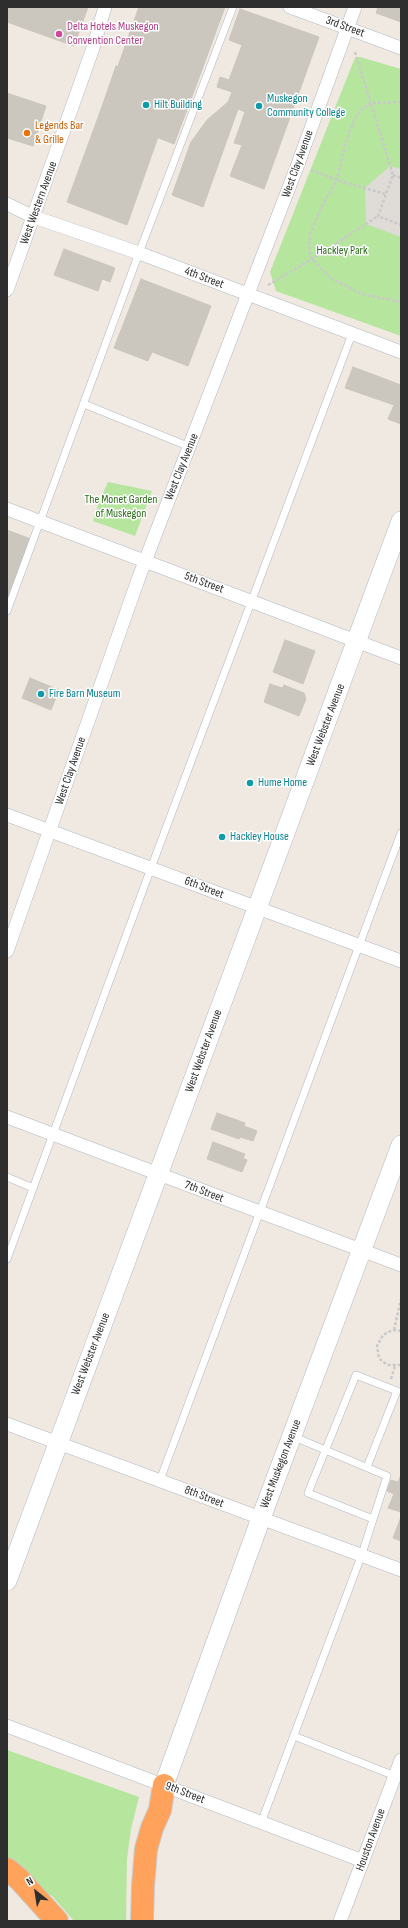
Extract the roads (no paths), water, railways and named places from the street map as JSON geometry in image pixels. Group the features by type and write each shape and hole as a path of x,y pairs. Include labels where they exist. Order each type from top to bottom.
{"highway":[{"path":"142,1921 146,1849 152,1828 160,1810 164,1785"},
{"path":"13,1874 57,1921"}],"main road":[{"name":"West Webster Avenue","path":"7,1581 401,521"},
{"name":"West Muskegon Avenue","path":"164,1785 261,1518 401,1145"}],"street":[{"name":"West Western Avenue","path":"7,290 34,217 106,7"},
{"name":"West Western Avenue","path":"93,48 115,7"},
{"name":"3rd Street","path":"290,7 401,48"},
{"name":"West Clay Avenue","path":"7,951 145,561 298,164 354,7"},
{"name":"4th Street","path":"7,204 34,217 139,253 401,352"},
{"name":"5th Street","path":"7,509 401,658"},
{"name":"6th Street","path":"7,816 401,961"},
{"name":"7th Street","path":"7,1117 401,1265"},
{"name":"8th Street","path":"7,1424 362,1554 401,1570"},
{"name":"9th Street","path":"7,1726 363,1861"},
{"name":"Houston Avenue","path":"340,1921 401,1760"}],"lane":[{"path":"7,611 139,253 233,7"},
{"path":"7,1259 151,868 352,334"},
{"path":"84,404 190,447"},
{"path":"160,1480 401,833"},
{"path":"7,1177 34,1188"},
{"path":"367,1467 397,1391 356,1375 308,1493 373,1519"},
{"path":"261,1823 362,1554 387,1476 292,1436"},
{"path":"294,1736 395,1776"}],"place":[{"name":"Delta Hotels Muskegon Convention Center","path":"59,34"},
{"name":"Hilt Building","path":"146,105"},
{"name":"Muskegon Community College","path":"259,106"},
{"name":"Legends Bar & Grille","path":"27,133"},
{"name":"Fire Barn Museum","path":"41,694"},
{"name":"Hume Home","path":"250,783"},
{"name":"Hackley House","path":"222,837"}],"park label":[{"name":"Hackley Park","path":"342,251"},
{"name":"The Monet Garden of Muskegon","path":"121,507"}]}
